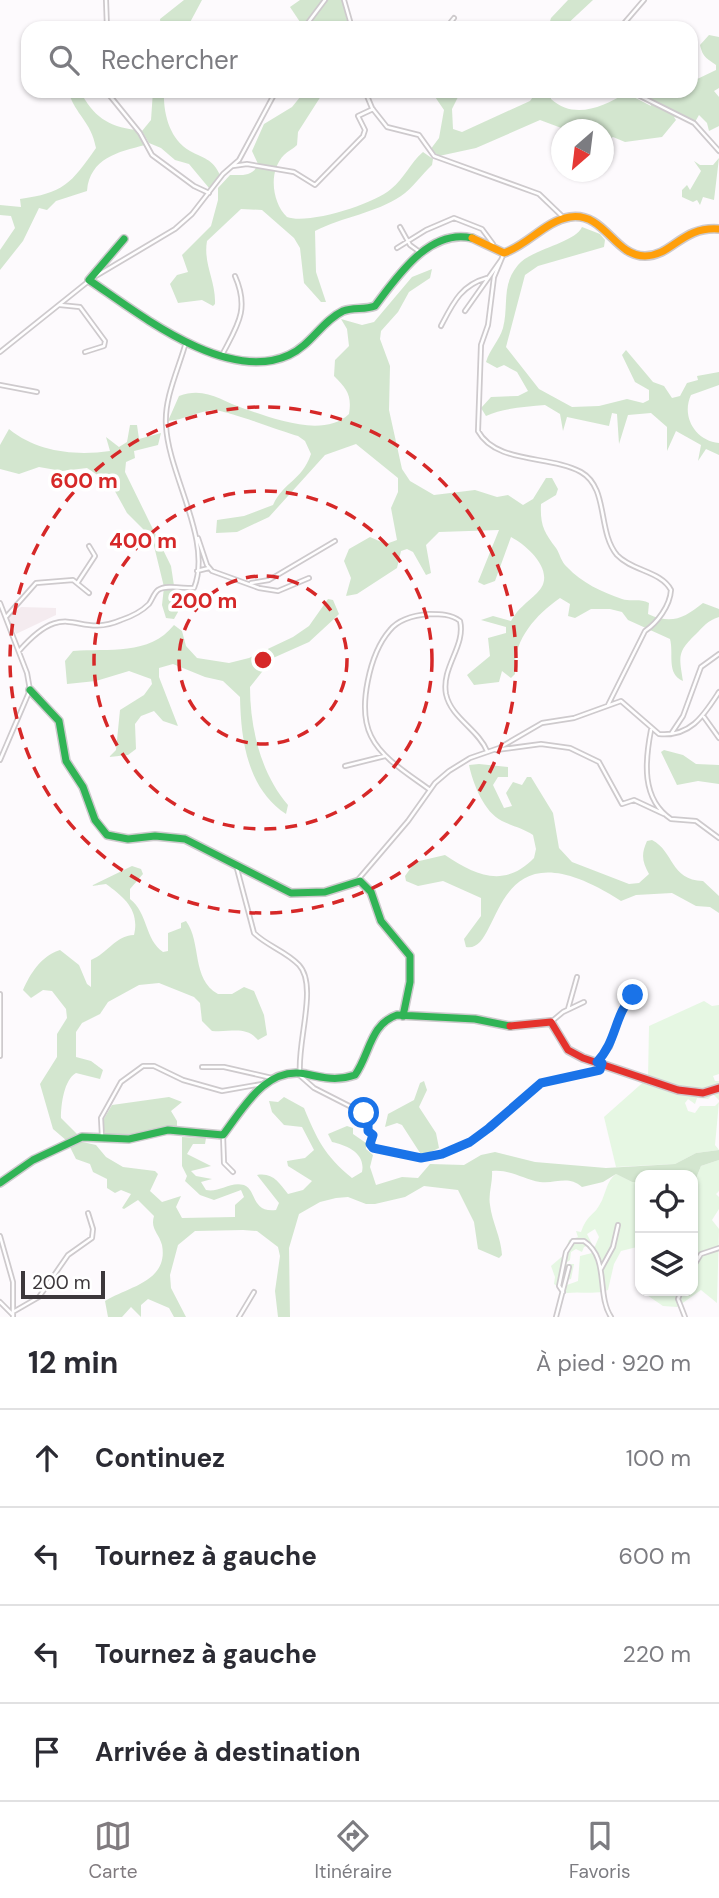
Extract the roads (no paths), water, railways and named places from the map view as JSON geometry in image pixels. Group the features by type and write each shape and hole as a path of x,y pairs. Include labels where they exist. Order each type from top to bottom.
{"street":[{"path":"106,0 107,21"},
{"path":"309,21 325,0"},
{"path":"344,0 350,21"},
{"path":"626,21 644,0"},
{"path":"112,98 140,133 152,155 194,187 209,193"},
{"path":"0,352 89,280 175,229 233,166 272,98"},
{"path":"368,98 373,109 391,129 419,135 433,156 539,194 565,219"},
{"path":"644,98 694,123 719,151"},
{"path":"233,166 247,164 294,172 315,185 363,136 365,130 359,116 373,109"},
{"path":"397,248 454,218 482,229 502,256"},
{"path":"465,311 502,256 565,219 586,218 602,224 634,254 643,256 659,252 687,232 705,228 719,229"},
{"path":"400,227 407,241 422,254"},
{"path":"89,280 186,342 222,355 264,362 292,354 313,341 344,311 368,310 375,306 422,254 442,240 476,235 493,244"},
{"path":"89,280 124,239"},
{"path":"502,256 494,278 488,325 481,345 478,432 492,447 511,454 553,461 586,476 596,487 602,519 618,556 643,572 662,579 671,590 668,604 654,626 645,631 608,705"},
{"path":"222,355 240,320 242,290 235,276"},
{"path":"441,326 459,293 466,286 487,278"},
{"path":"57,306 80,307 105,341 104,346 85,352"},
{"path":"186,342 165,422 172,461 209,568"},
{"path":"0,385 37,391"},
{"path":"19,651 37,632 58,620 92,625 118,622 144,608 161,589 182,585 194,588 197,571 196,533"},
{"path":"248,583 270,580 335,541"},
{"path":"78,582 95,554 89,546"},
{"path":"197,571 209,568 258,588 278,591 309,578"},
{"path":"6,618 36,583 51,580 78,582 89,593"},
{"path":"0,603 19,651 30,690 59,721 66,761 83,787 95,820 103,832 120,839 155,836 185,839 282,891 298,894 324,892 356,882 408,821 430,790 449,771 547,720 574,718 616,701 625,702 651,730 659,734 671,734 687,729 704,717 719,692"},
{"path":"430,790 386,756 376,745 366,725 364,693 390,630 406,619 420,615 450,616 460,621 461,635 446,671 447,697 450,705 490,751"},
{"path":"671,734 683,716 701,667 719,654"},
{"path":"0,760 30,690"},
{"path":"704,717 719,738"},
{"path":"651,730 647,779 655,803 664,814"},
{"path":"490,751 541,744 570,748 599,762 623,805 634,800 678,822 700,823 719,838"},
{"path":"345,766 386,756"},
{"path":"236,865 254,933 296,962 307,980 308,998 299,1045 298,1073 312,1087 367,1115 368,1131 373,1135 370,1146 427,1158 470,1142 539,1084 600,1070 599,1063 608,1051 622,1009 634,993"},
{"path":"356,882 367,886 382,921 410,956 410,982 402,1016"},
{"path":"568,1009 577,977"},
{"path":"0,994 0,1056"},
{"path":"103,1140 101,1118 121,1082 143,1066 153,1066 173,1076 222,1091 244,1089 298,1073 320,1078 352,1077 362,1065 378,1025 388,1017 475,1019 513,1027 551,1022 568,1009 584,1002"},
{"path":"551,1022 568,1050 599,1063 678,1090 702,1093 719,1088"},
{"path":"202,1067 224,1068 269,1081"},
{"path":"233,1172 224,1163 223,1135 233,1118 269,1081"},
{"path":"0,1183 33,1160 79,1138 140,1138 168,1130 223,1135"},
{"path":"13,1315 39,1297 68,1255 92,1238 93,1229 88,1213"},
{"path":"601,1269 613,1247 618,1225"},
{"path":"0,1236 13,1282 13,1315"},
{"path":"563,1292 559,1286 567,1249 573,1241 584,1241 593,1248 601,1269 606,1307 611,1317"},
{"path":"698,1259 701,1254 719,1248"},
{"path":"556,1317 569,1267"},
{"path":"239,1317 254,1292"},
{"path":"679,1296 685,1317"},
{"path":"0,1302 13,1315"}]}
